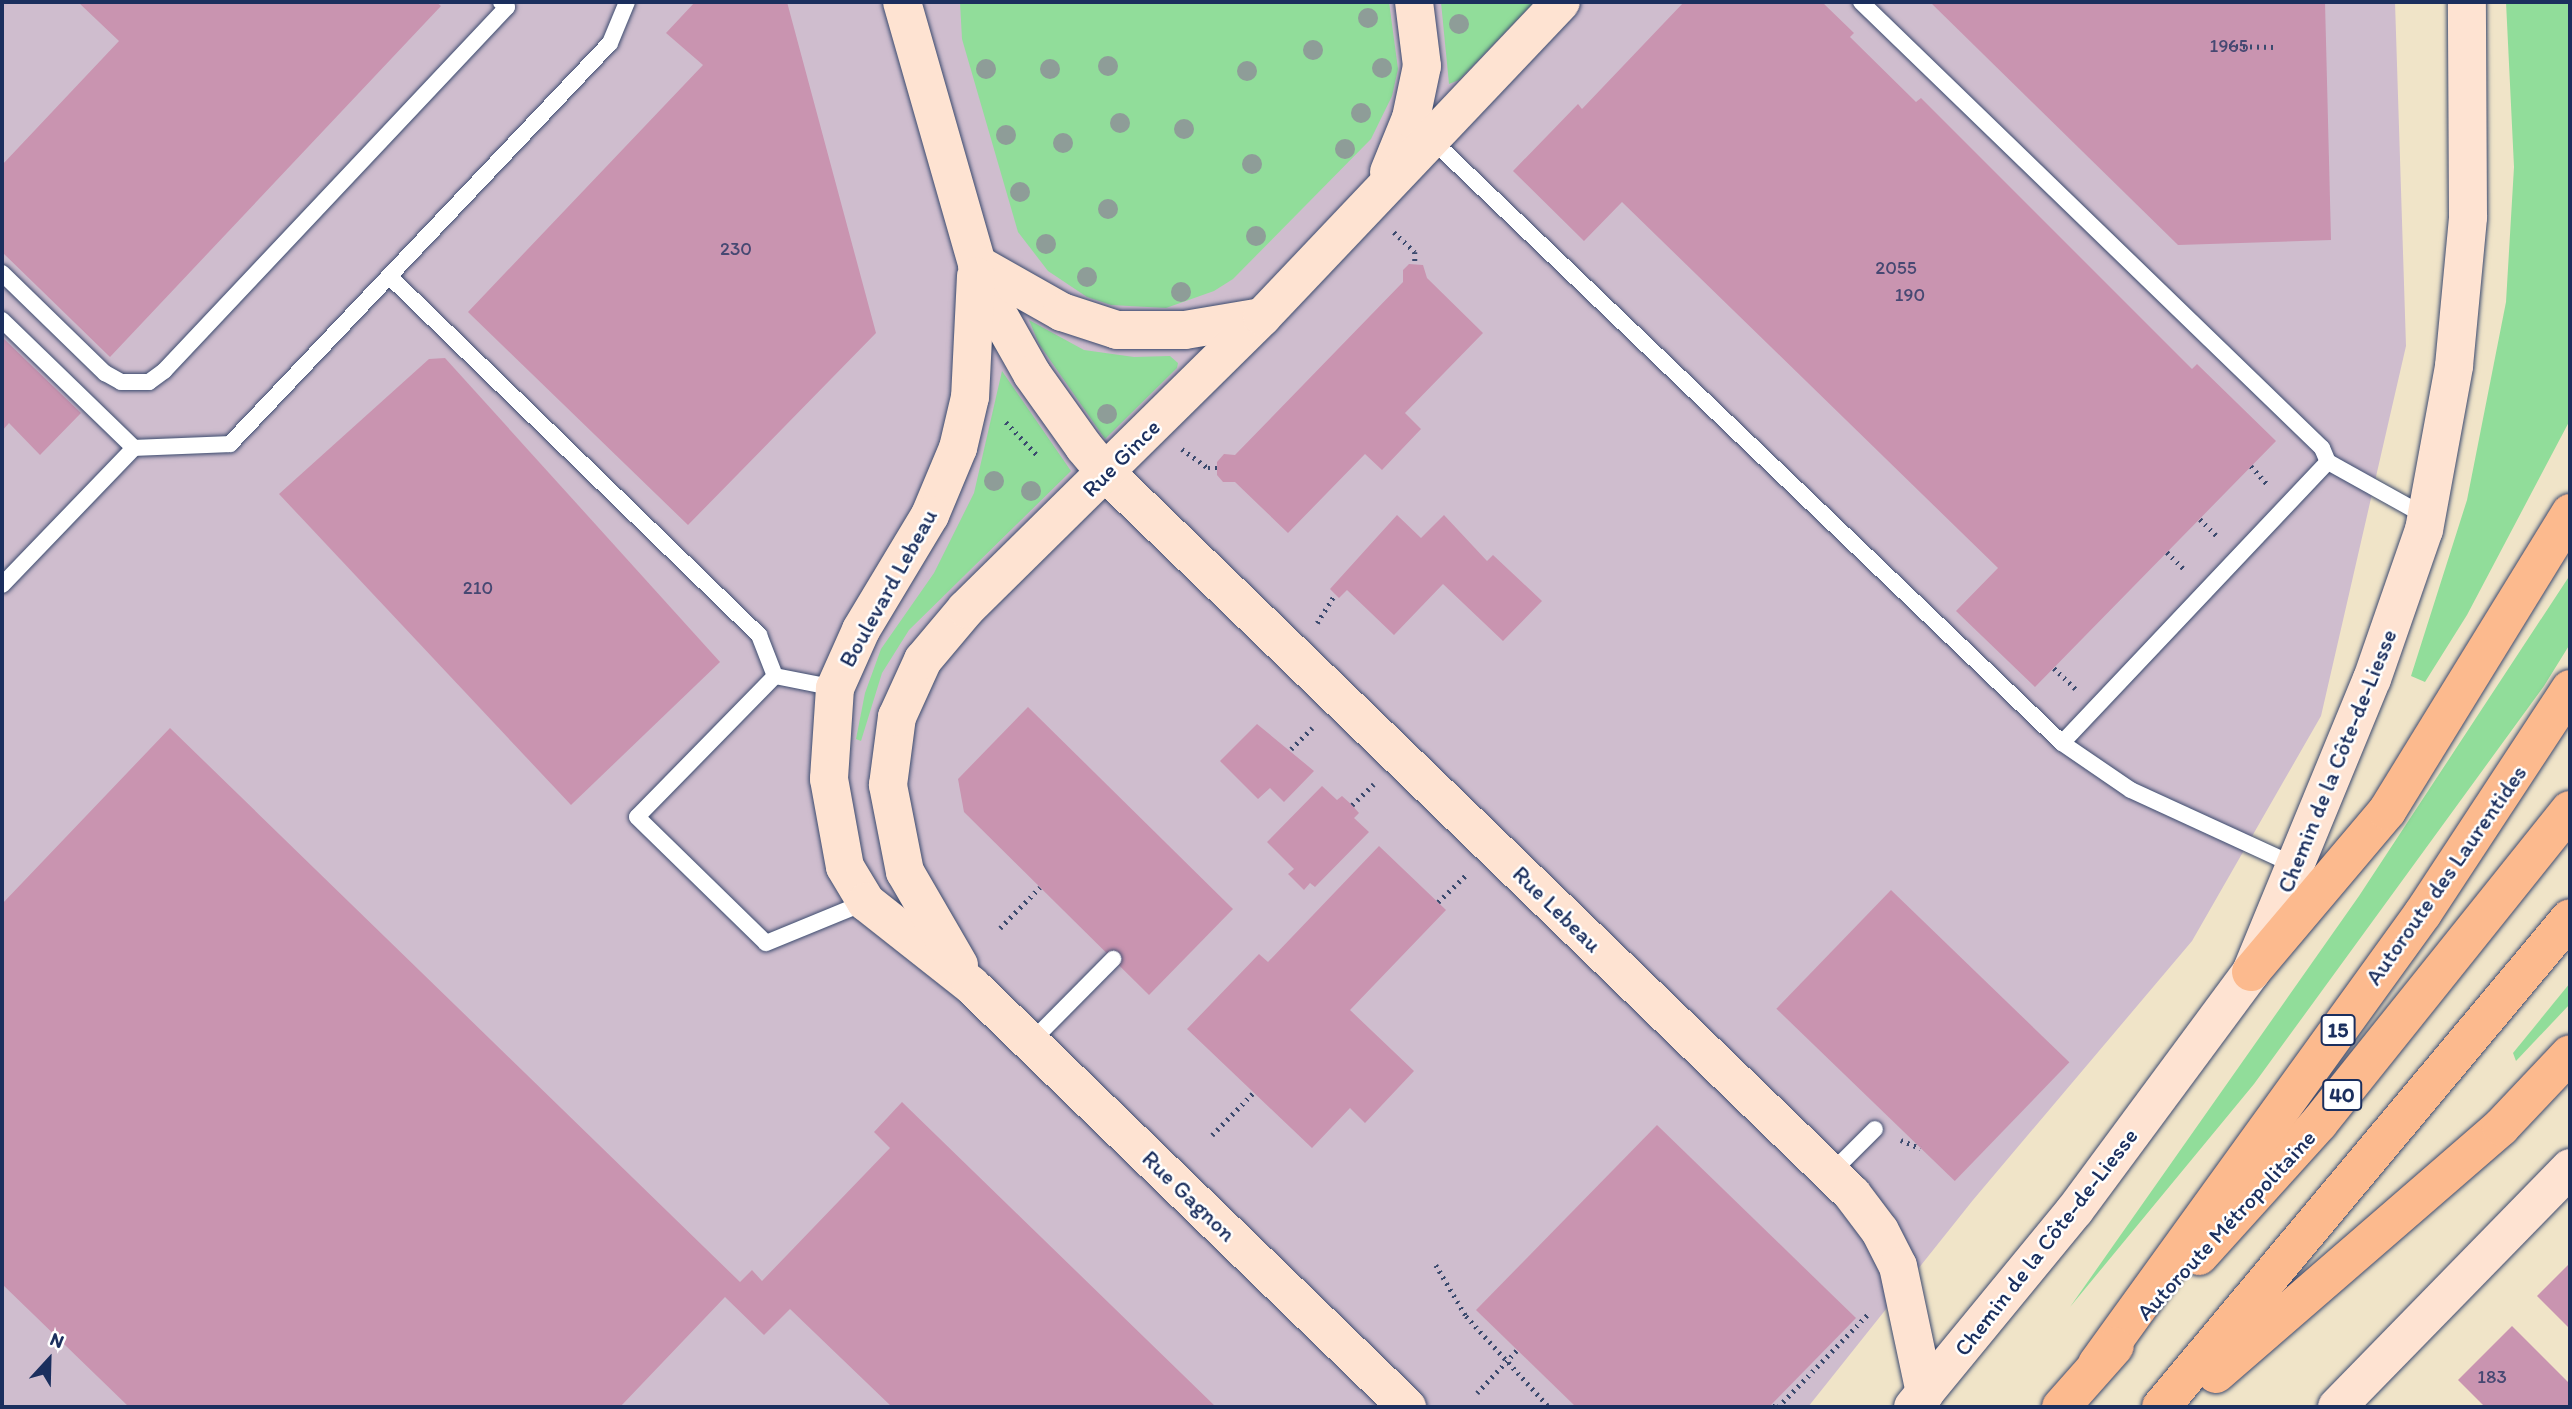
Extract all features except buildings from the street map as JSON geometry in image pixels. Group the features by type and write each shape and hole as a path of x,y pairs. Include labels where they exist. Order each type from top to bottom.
{"highway":[{"path":"2251,972 2387,811 2570,513"},
{"name":"Autoroute des Laurentides","path":"2097,1364 2423,913 2570,689"},
{"name":"Autoroute Métropolitaine","path":"2061,1407 2097,1364 2319,1123 2570,810"},
{"path":"2161,1407 2570,918"},
{"path":"2177,1407 2501,1127 2570,1054"}],"street":[{"path":"1414,2 1422,66 1421,128"},
{"path":"1384,209 1421,128 1561,2"},
{"name":"Chemin de la Côte-de-Liesse","path":"1919,1400 2076,1210 2251,972 2391,631 2427,517 2462,302 2469,160 2467,2"},
{"name":"Boulevard Lebeau","path":"912,13 977,264 1017,351 1107,474"},
{"name":"Rue Gince","path":"971,985 902,862 888,785 897,717 908,687 939,638 1262,317 1384,209"},
{"path":"977,264 1062,312 1117,330 1185,330 1262,317"},
{"name":"Boulevard Lebeau","path":"971,985 866,902 845,867 833,819 828,744 835,688 861,630 930,515 958,448 974,360 977,264"},
{"name":"Rue Lebeau","path":"1107,474 1831,1173 1867,1212 1898,1266 1919,1400"},
{"name":"Rue Gagnon","path":"971,985 1408,1407"},
{"path":"2337,1407 2570,1168"}],"lane":[{"path":"2,585 134,448 230,444 610,43 627,2"},
{"path":"1861,2 2322,448 2328,462 2427,517"},
{"path":"2,273 105,373 121,382 149,382 164,371 509,4"},
{"path":"1421,128 2062,743 2131,790 2294,865"},
{"path":"389,276 759,635 775,676"},
{"path":"2,320 134,448"},
{"path":"2062,743 2328,462"},
{"path":"775,676 835,688"},
{"path":"775,676 637,817 766,943 866,902"},
{"path":"1031,1042 1113,959"},
{"path":"1831,1173 1875,1129"}],"path":[{"path":"2229,46 2274,47"},
{"path":"1384,209 1415,252 1415,264"},
{"path":"1002,418 1045,463"},
{"path":"1174,442 1208,468 1217,468"},
{"path":"1314,628 1335,594"},
{"path":"1291,749 1317,722"},
{"path":"1352,805 1377,780"},
{"path":"1438,902 1470,870"},
{"path":"1000,928 1040,887"},
{"path":"1212,1135 1254,1092"},
{"path":"1436,1265 1466,1316 1508,1360 1515,1374 1549,1407"},
{"path":"1775,1406 1872,1310"},
{"path":"1477,1393 1517,1350"}],"shaded area":[{"path":"2,2 2395,2 2406,346 2321,716 2192,941 1973,1200 1808,1407 2,1407"}],"green space":[{"path":"960,2 1389,2 1398,69 1392,96 1371,139 1233,279 1214,291 1166,308 1111,305 1087,297 1048,271 1018,232 962,39"},
{"path":"1441,2 1534,2 1459,80 1449,84"},
{"path":"2506,2 2570,2 2570,420 2467,615 2425,682 2411,676 2467,500 2506,302 2514,167"},
{"path":"1029,320 1084,350 1134,357 1170,356 1178,363 1177,368 1105,439 1039,344"},
{"path":"1002,371 1071,471 909,630 882,673 861,741 856,739 865,693 881,649 934,573 974,493"},
{"path":"2570,575 2570,644 2544,686 2254,1084 2070,1307 2359,896"},
{"path":"2570,983 2570,1004 2516,1061 2513,1053"}]}
